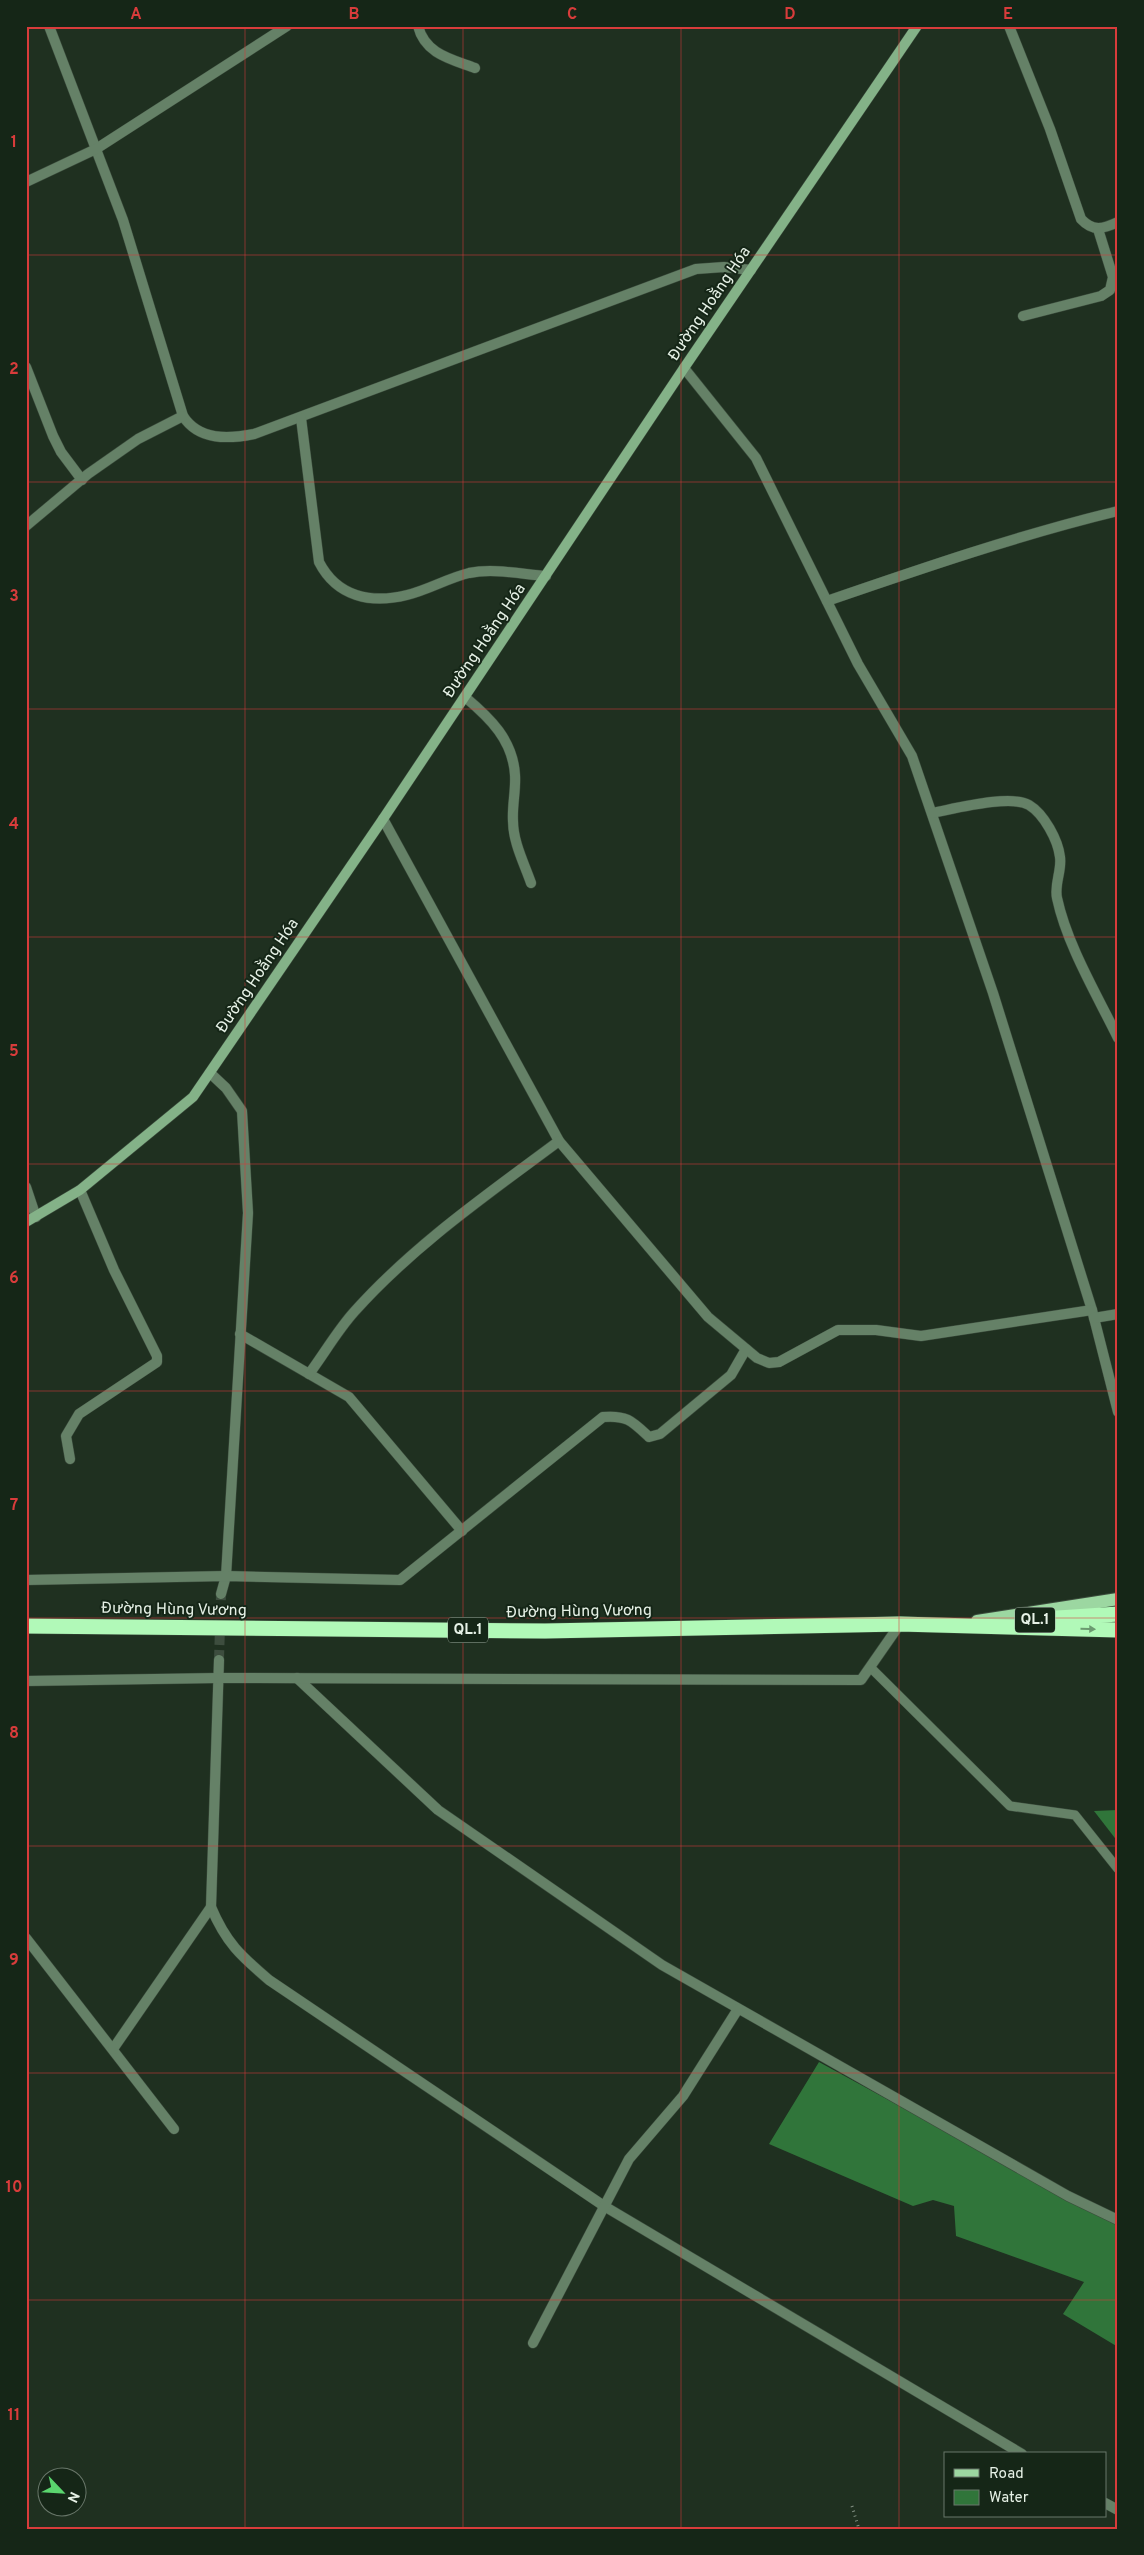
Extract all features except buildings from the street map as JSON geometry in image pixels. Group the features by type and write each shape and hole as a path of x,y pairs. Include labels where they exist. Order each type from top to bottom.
{"highway":[{"name":"Đường Hùng Vương","path":"952,1626 1118,1614"},
{"name":"Đường Hùng Vương","path":"26,1626 545,1631 900,1624 1118,1630"}],"main road":[{"name":"Đường Hoằng Hóa","path":"26,1222 80,1190 193,1097 384,819 684,368 917,26"},
{"path":"952,1626 1118,1599"}],"street":[{"path":"49,26 123,220 183,416 188,424 209,436 233,438 254,434 301,418 696,269 724,268 751,270"},
{"path":"26,182 96,149 287,26"},
{"path":"418,26 424,42 437,53 475,68"},
{"path":"1009,26 1050,129 1081,219 1087,225 1098,229 1118,222"},
{"path":"1023,316 1101,296 1110,290 1113,278 1098,229"},
{"path":"684,368 756,458 858,664 912,756 996,1002 1093,1314 1118,1412"},
{"path":"27,370 61,452 82,480"},
{"path":"26,526 82,480 138,439 183,416"},
{"path":"301,418 319,562 337,586 355,595 380,599 407,595 467,574 480,572 546,576"},
{"path":"827,601 958,556 1067,523 1118,511"},
{"path":"465,697 500,729 508,748 515,774 513,822 518,848 532,883"},
{"path":"932,813 1014,800 1030,806 1038,812 1045,821 1060,857 1056,888 1062,913 1075,948 1118,1038"},
{"path":"384,819 560,1141 708,1317 756,1358 773,1363 838,1330 876,1330 921,1336 1093,1314 1118,1314"},
{"path":"210,1073 226,1088 242,1111 248,1213 226,1576 221,1594"},
{"path":"309,1374 353,1314 388,1276 432,1237 560,1141"},
{"path":"26,1187 36,1217"},
{"path":"70,1459 66,1436 79,1414 157,1362 157,1356 114,1270 80,1190"},
{"path":"240,1334 349,1397 462,1531"},
{"path":"26,1580 226,1576 400,1580 603,1417 620,1416 632,1421 649,1437 660,1434 731,1375 746,1349"},
{"path":"26,1681 218,1678 861,1680 900,1624"},
{"path":"219,1660 212,1907 218,1925 233,1948 269,1980 604,2206 1019,2452"},
{"path":"297,1678 438,1810 662,1965 1068,2196 1118,2220"},
{"path":"112,2049 212,1907"},
{"path":"26,1938 174,2128"},
{"path":"533,2343 629,2159 683,2096 738,2008"},
{"path":"1106,2504 1118,2510"}],"lane":[{"path":"871,1668 1010,1806 1075,1815 1118,1868"}],"path":[{"path":"852,2506 859,2529"}],"water":[{"path":"1118,1810 1118,1842 1094,1811"},
{"path":"819,2062 1118,2225 1118,2347 1063,2314 1084,2282 956,2236 954,2206 933,2200 913,2206 769,2144"}],"tunnel":[{"path":"219,1660 221,1594"}]}
